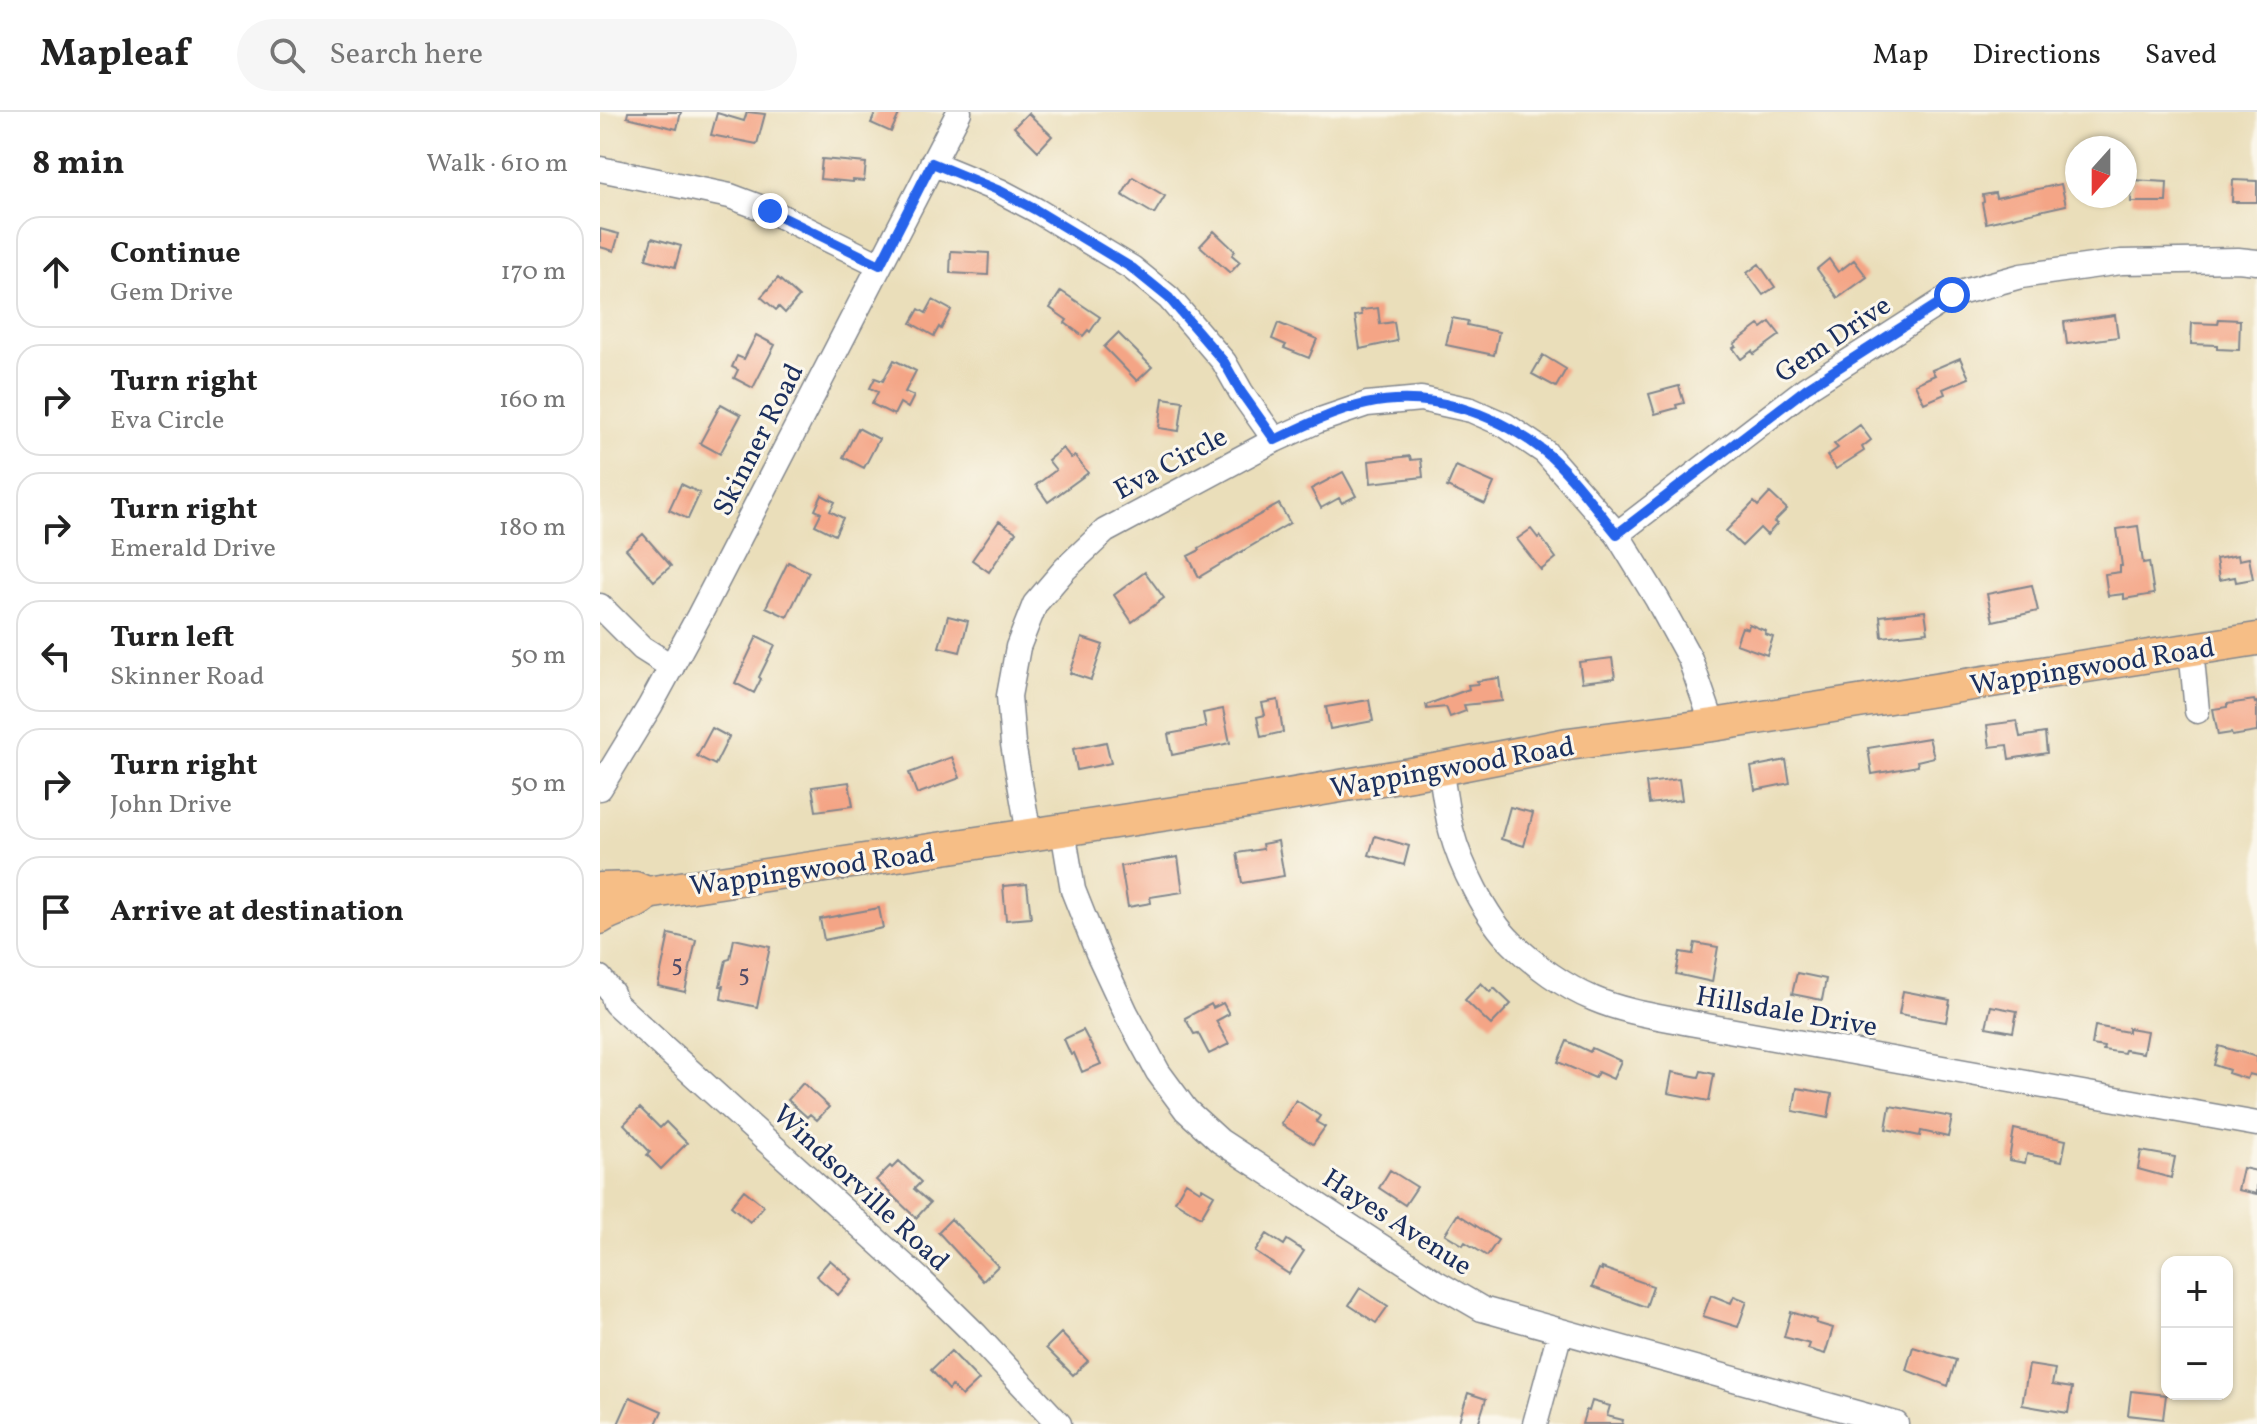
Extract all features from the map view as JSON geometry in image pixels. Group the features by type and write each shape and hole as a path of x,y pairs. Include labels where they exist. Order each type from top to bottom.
{"main road":[{"name":"Wappingwood Road","path":"600,889 635,888 647,893 942,850 1247,802 1568,744 1713,725 2257,639"},
{"name":"Wappingwood Road","path":"600,918 613,909 638,901 647,893"}],"street":[{"name":"Skinner Road","path":"600,788 672,667 959,112"},
{"path":"932,163 1000,191 1132,268 1169,298 1224,362 1275,440"},
{"path":"600,169 730,196 770,211 880,265"},
{"name":"Gem Drive","path":"1617,534 1807,388 1952,295 2021,276 2121,262 2257,262"},
{"name":"Eva Circle","path":"1029,834 1013,744 1009,696 1018,647 1035,604 1065,569 1105,531 1275,440 1367,404 1421,399 1471,410 1505,425 1545,452 1617,534 1690,659 1713,725"},
{"path":"600,606 642,648 672,667"},
{"path":"2191,649 2197,711"},
{"name":"Hillsdale Drive","path":"1440,769 1451,829 1461,859 1483,905 1511,943 1552,975 1594,999 1637,1013 1684,1022 2257,1124"},
{"name":"Hayes Avenue","path":"1063,830 1073,890 1126,1013 1158,1072 1186,1110 1220,1141 1437,1283 1482,1309 1896,1424"},
{"name":"Windsorville Road","path":"600,978 612,993 607,1000 920,1280 1059,1424"},
{"path":"1535,1424 1560,1332"}],"building":[{"path":"628,112 681,112 677,129 627,117"},
{"path":"747,112 765,114 757,144 711,135 717,113 744,121"},
{"path":"876,112 900,112 891,132 871,123"},
{"path":"1028,113 1052,136 1038,151 1014,127"},
{"path":"822,159 866,163 864,181 820,179"},
{"path":"1133,177 1165,196 1154,214 1122,195"},
{"path":"2137,180 2167,182 2166,202 2137,202"},
{"path":"2233,180 2257,181 2257,202 2232,202"},
{"path":"2061,184 2065,205 1986,223 1983,195 1995,193 1996,198"},
{"path":"600,229 619,234 614,251 600,247"},
{"path":"1214,231 1235,251 1232,255 1240,262 1230,273 1200,246"},
{"path":"652,238 681,246 675,267 646,259"},
{"path":"951,251 989,253 988,275 950,273"},
{"path":"1829,259 1838,272 1854,260 1867,277 1838,298 1817,269"},
{"path":"1759,264 1775,287 1763,295 1747,273"},
{"path":"778,278 799,297 785,313 779,307 776,310 761,297"},
{"path":"1061,291 1100,317 1090,332 1088,330 1083,336 1050,308"},
{"path":"933,300 951,310 934,336 911,323 919,309 926,313"},
{"path":"1378,308 1380,324 1394,322 1397,341 1360,349 1355,316 1362,315 1361,310"},
{"path":"2115,315 2118,337 2067,344 2064,322"},
{"path":"1452,318 1468,321 1467,325 1499,332 1494,355 1446,345"},
{"path":"2219,319 2240,320 2239,350 2191,344 2192,323 2218,324"},
{"path":"1770,322 1780,335 1754,354 1752,351 1741,359 1733,348 1736,346 1734,344 1759,325 1762,328"},
{"path":"1278,323 1317,339 1309,358 1284,348 1286,345 1272,339"},
{"path":"1118,333 1152,367 1137,381 1104,347"},
{"path":"756,335 775,345 753,388 734,378 738,370 732,367 737,356 744,359"},
{"path":"1543,355 1566,369 1556,387 1532,374"},
{"path":"1960,358 1969,378 1943,389 1945,394 1924,403 1915,384 1935,375 1932,370"},
{"path":"894,360 916,371 905,392 914,396 908,408 900,403 894,415 872,404 878,392 870,388 875,378 883,381"},
{"path":"1679,386 1684,403 1655,414 1649,394"},
{"path":"1163,398 1183,401 1179,431 1159,428"},
{"path":"721,404 741,415 720,454 700,443"},
{"path":"1860,425 1871,440 1862,447 1864,451 1836,469 1827,456 1838,448 1834,444"},
{"path":"858,428 879,439 864,468 843,457"},
{"path":"1063,448 1071,458 1075,456 1088,473 1048,502 1036,485 1056,470 1048,460"},
{"path":"1410,456 1411,460 1421,459 1423,477 1371,483 1369,461"},
{"path":"1456,466 1494,483 1485,504 1447,487"},
{"path":"1343,472 1356,496 1342,503 1339,498 1321,508 1311,489"},
{"path":"681,484 700,493 688,519 669,510"},
{"path":"1770,493 1787,509 1767,535 1760,528 1742,546 1726,531 1754,502 1758,506"},
{"path":"822,495 835,502 830,511 843,518 835,535 815,525 821,513 815,510"},
{"path":"1279,504 1290,523 1199,577 1188,556"},
{"path":"999,521 1016,532 989,572 972,560"},
{"path":"2138,526 2143,563 2149,562 2154,594 2124,599 2124,594 2108,596 2105,574 2120,572 2122,566 2117,529"},
{"path":"1531,529 1556,558 1541,570 1517,539"},
{"path":"643,534 671,566 654,581 626,549"},
{"path":"2238,555 2239,560 2249,558 2253,579 2236,582 2235,577 2219,580 2216,559"},
{"path":"788,562 809,572 787,617 766,607"},
{"path":"1145,572 1164,598 1132,622 1114,595"},
{"path":"2032,585 2038,611 1993,621 1987,594"},
{"path":"1925,611 1928,632 1882,637 1880,616"},
{"path":"948,616 968,621 960,652 939,647"},
{"path":"1749,624 1773,637 1767,655 1736,644 1742,627 1748,629"},
{"path":"757,636 775,645 754,693 735,683"},
{"path":"1082,638 1103,645 1091,680 1070,673"},
{"path":"1612,658 1615,678 1582,682 1579,662"},
{"path":"1499,678 1502,701 1464,705 1466,711 1450,717 1446,707 1427,709 1426,705 1469,689 1468,685 1478,684 1477,681"},
{"path":"1278,700 1283,732 1261,737 1257,717 1265,715 1262,703"},
{"path":"1369,700 1373,721 1330,729 1326,707"},
{"path":"2254,700 2257,702 2257,732 2218,735 2213,709"},
{"path":"1223,709 1230,743 1172,755 1168,734 1206,727 1203,713"},
{"path":"2017,721 2020,737 2045,733 2047,753 2009,759 2007,745 1990,747 1987,725"},
{"path":"712,728 729,737 715,765 697,756"},
{"path":"1929,738 1934,757 1917,761 1918,766 1872,774 1868,748"},
{"path":"1106,742 1111,763 1077,770 1073,749"},
{"path":"952,757 960,778 917,794 909,773"},
{"path":"1786,760 1790,783 1755,790 1751,767"},
{"path":"1679,779 1682,800 1649,804 1646,783"},
{"path":"849,782 853,806 816,811 812,787"},
{"path":"1510,807 1533,813 1524,846 1501,839"},
{"path":"1375,836 1409,846 1404,865 1369,855"},
{"path":"1278,841 1284,876 1242,883 1237,853 1263,849 1262,844"},
{"path":"1178,857 1183,892 1150,897 1151,903 1128,907 1121,866"},
{"path":"1027,884 1031,918 1006,920 1003,886"},
{"path":"879,908 883,928 824,940 820,919"},
{"path":"669,934 696,940 685,992 658,986"},
{"path":"734,939 770,947 757,1007 721,999 723,986 720,986"},
{"path":"1695,943 1718,947 1712,982 1676,974 1680,952 1693,954"},
{"path":"1797,973 1826,979 1822,1000 1792,994"},
{"path":"1481,983 1490,992 1494,988 1511,1004 1491,1025 1465,1000"},
{"path":"1903,991 1950,1000 1946,1022 1899,1014"},
{"path":"1223,1003 1229,1014 1216,1021 1229,1044 1209,1054 1198,1033 1194,1034 1185,1018 1211,1004 1213,1008"},
{"path":"1991,1006 2017,1011 2013,1032 1986,1027"},
{"path":"2095,1026 2128,1032 2128,1028 2147,1031 2143,1053 2103,1050 2104,1047 2092,1045"},
{"path":"1083,1030 1101,1064 1082,1072 1064,1039"},
{"path":"1567,1041 1621,1061 1613,1079 1598,1072 1595,1078 1558,1062"},
{"path":"2219,1046 2257,1057 2257,1076 2249,1074 2247,1079 2214,1065"},
{"path":"1701,1071 1714,1074 1709,1101 1668,1093 1672,1072 1699,1077"},
{"path":"803,1083 829,1107 817,1120 810,1114 807,1117 788,1100"},
{"path":"1797,1088 1832,1094 1828,1118 1793,1111"},
{"path":"1296,1100 1320,1116 1316,1122 1325,1127 1313,1144 1281,1124"},
{"path":"1890,1106 1952,1117 1948,1137 1921,1131 1920,1136 1886,1129"},
{"path":"640,1108 660,1128 666,1122 687,1143 661,1169 624,1124"},
{"path":"2014,1129 2066,1140 2062,1161 2027,1154 2025,1163 2009,1160"},
{"path":"2141,1151 2175,1157 2171,1178 2138,1169"},
{"path":"899,1161 921,1182 914,1189 930,1203 916,1218 876,1180"},
{"path":"2243,1168 2257,1171 2257,1194 2238,1190"},
{"path":"1390,1170 1417,1187 1405,1205 1379,1188"},
{"path":"1186,1182 1214,1195 1201,1217 1175,1201"},
{"path":"744,1190 764,1206 750,1222 731,1206"},
{"path":"1458,1214 1498,1240 1487,1256 1445,1234"},
{"path":"951,1219 998,1266 983,1281 938,1232"},
{"path":"1267,1234 1284,1245 1287,1240 1304,1251 1289,1274 1255,1252"},
{"path":"830,1260 852,1279 838,1295 816,1276"},
{"path":"1602,1268 1653,1286 1646,1307 1592,1287"},
{"path":"1360,1288 1388,1306 1376,1323 1349,1305"},
{"path":"1711,1295 1731,1303 1734,1296 1747,1301 1738,1327 1703,1316"},
{"path":"1791,1312 1833,1328 1825,1354 1808,1349 1810,1344 1784,1337"},
{"path":"1061,1333 1088,1361 1073,1375 1046,1348"},
{"path":"1913,1347 1956,1360 1948,1386 1906,1370"},
{"path":"951,1351 979,1380 962,1396 952,1386 949,1390 931,1370"},
{"path":"2029,1365 2055,1369 2052,1385 2072,1388 2068,1413 2022,1405"},
{"path":"2131,1391 2161,1394 2161,1400 2165,1400 2163,1419 2128,1415"},
{"path":"1468,1393 1486,1399 1478,1424 1458,1424"},
{"path":"630,1397 662,1411 656,1424 618,1424"},
{"path":"1592,1401 1610,1406 1607,1416 1623,1420 1622,1424 1582,1424"}],"route":[{"path":"770,211 880,265 932,163 1000,191 1132,268 1169,298 1224,362 1275,440 1367,404 1421,399 1471,410 1505,425 1545,452 1617,534 1807,388 1952,295"}]}
